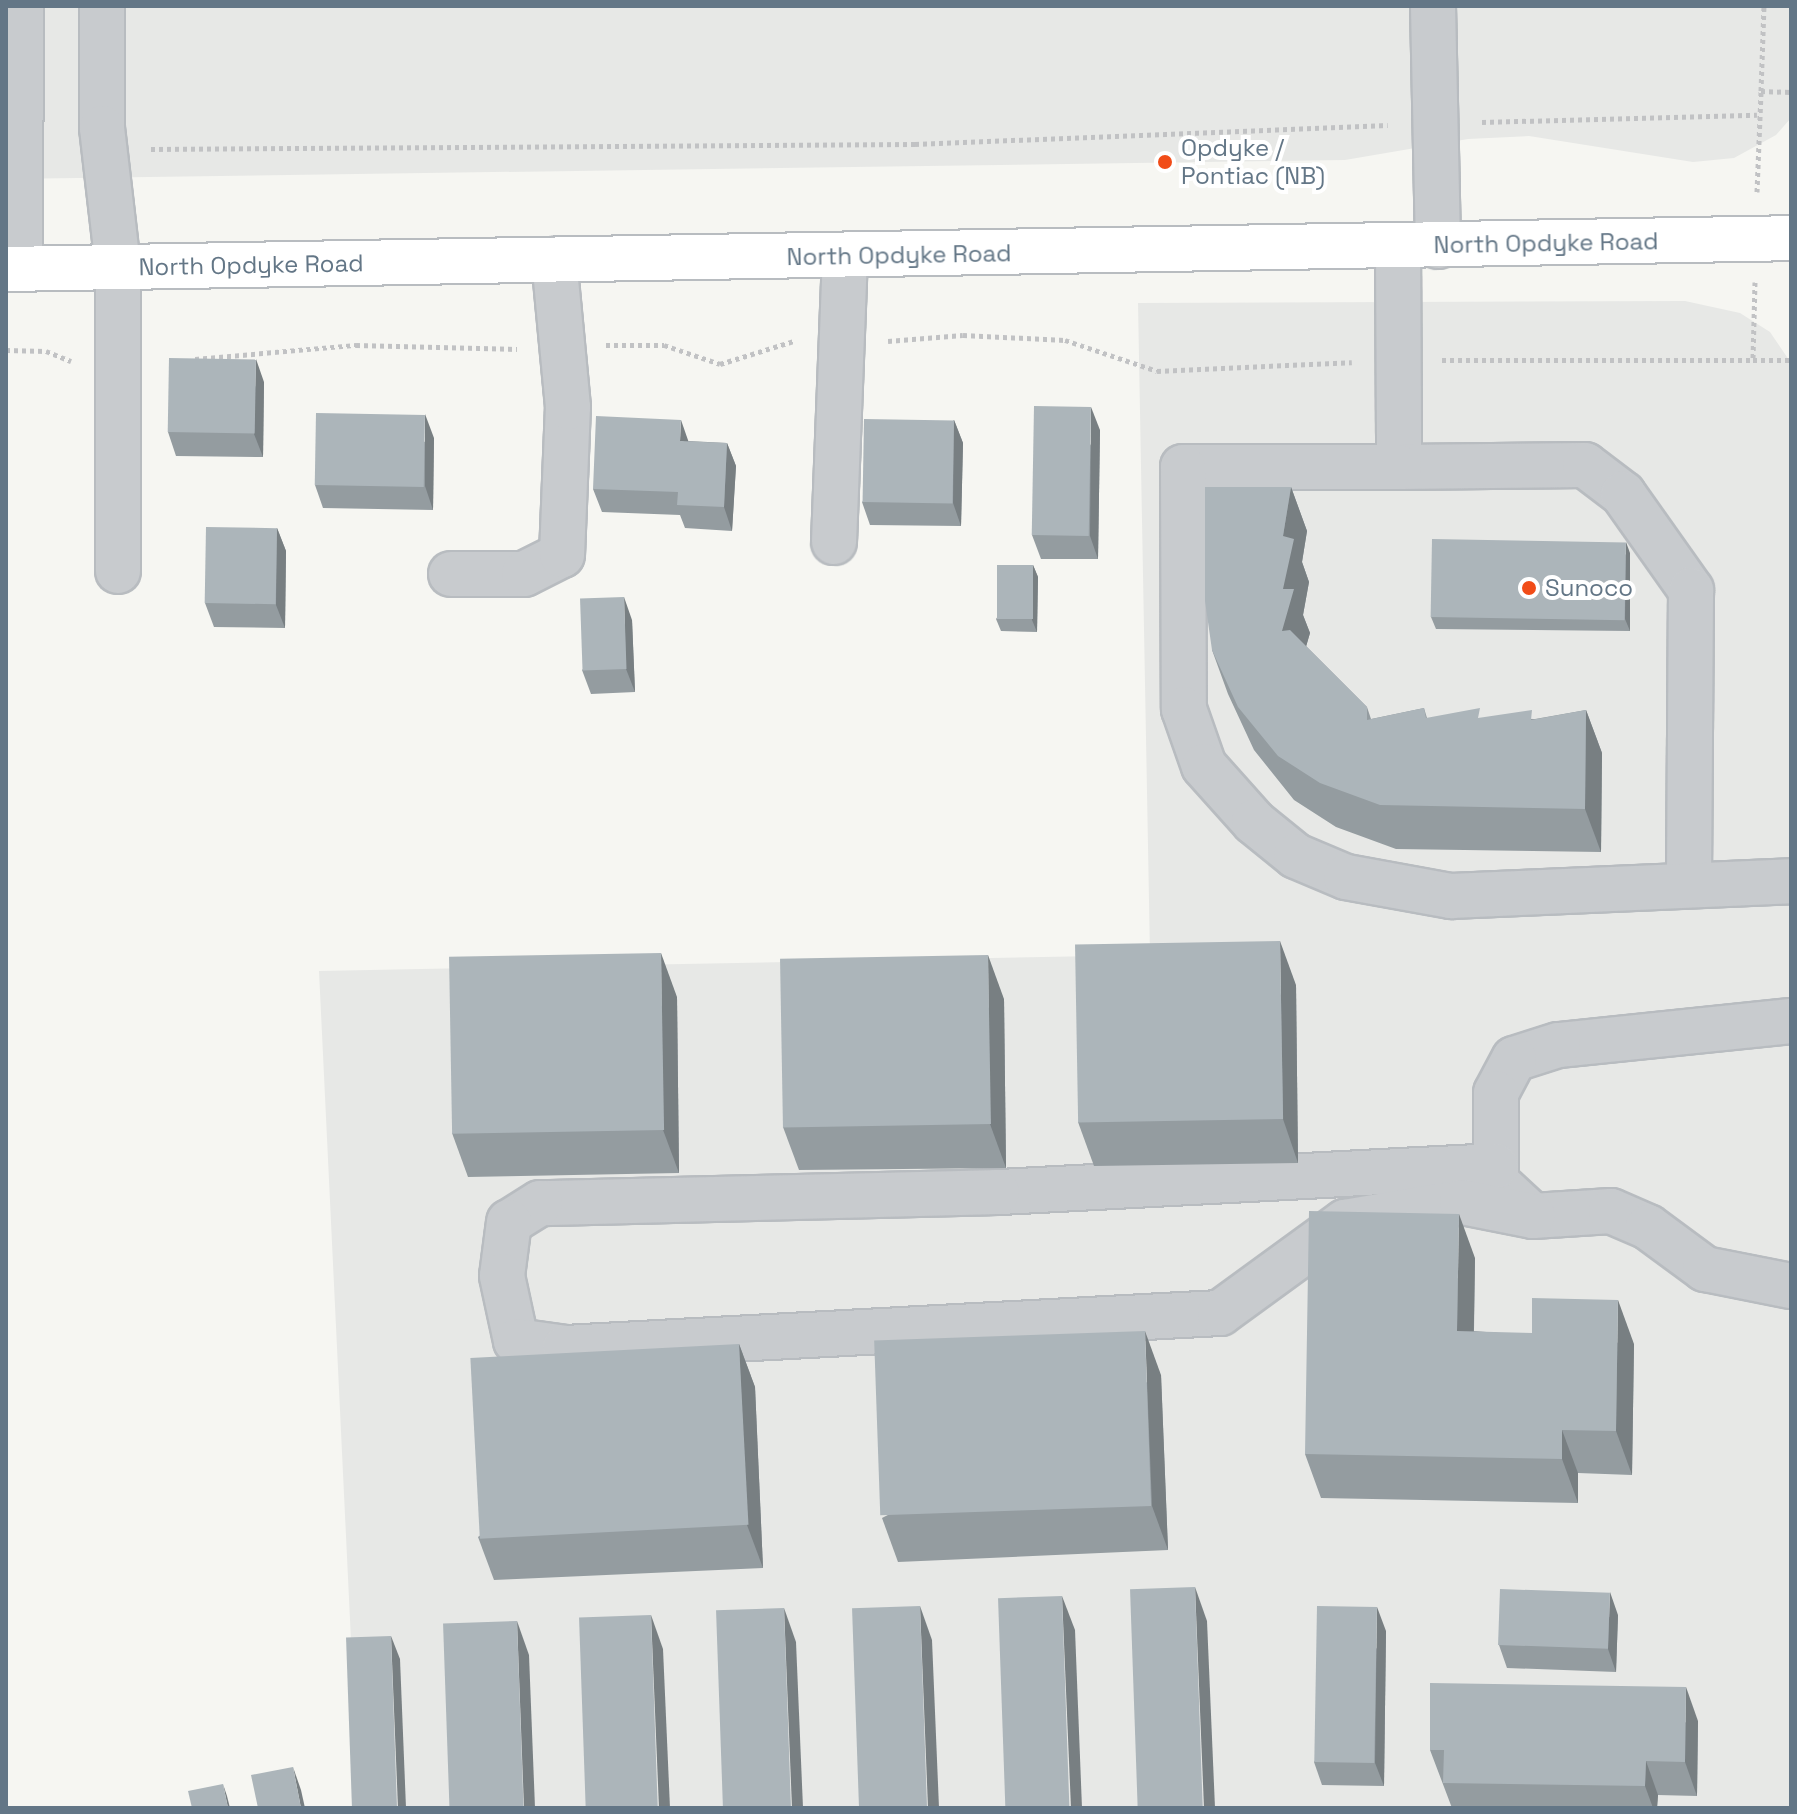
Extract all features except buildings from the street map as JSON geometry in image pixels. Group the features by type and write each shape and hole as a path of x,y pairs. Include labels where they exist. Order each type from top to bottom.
{"main road":[{"name":"North Opdyke Road","path":"13,268 1791,238"}],"lane":[{"path":"13,268 21,6"},
{"path":"102,6 105,149 118,267 118,571"},
{"path":"1399,467 1418,246 1436,123 1433,6"},
{"path":"834,542 845,256"},
{"path":"451,574 524,574 562,555 568,407 554,260"},
{"path":"1689,884 1691,590 1657,536 1623,494 1585,465 1183,467 1184,709 1204,766 1254,822 1296,856 1346,877 1451,896 1791,881"},
{"path":"1533,1216 1496,1182 1496,1093 1514,1059 1558,1045 1791,1021"},
{"path":"1496,1166 997,1192 540,1203 509,1222 502,1276 516,1341 565,1348 1220,1313 1345,1222 1462,1202 1533,1216 1611,1211 1648,1227 1705,1269 1791,1286"},
{"path":"1345,1222 1346,1173"}],"path":[{"path":"1761,91 1764,6"},
{"path":"105,149 915,144 1436,123 1757,115"}],"shaded area":[{"path":"6,6 1791,6 1791,118 1776,135 1734,158 1693,162 1529,136 1468,139 1345,160 6,179"},
{"path":"1685,301 1740,313 1770,332 1791,363 1791,1808 359,1808 319,971 1150,955 1138,303"}],"place":[{"name":"Opdyke / Pontiac (NB)","path":"1165,162"},
{"name":"Sunoco","path":"1529,588"}]}
